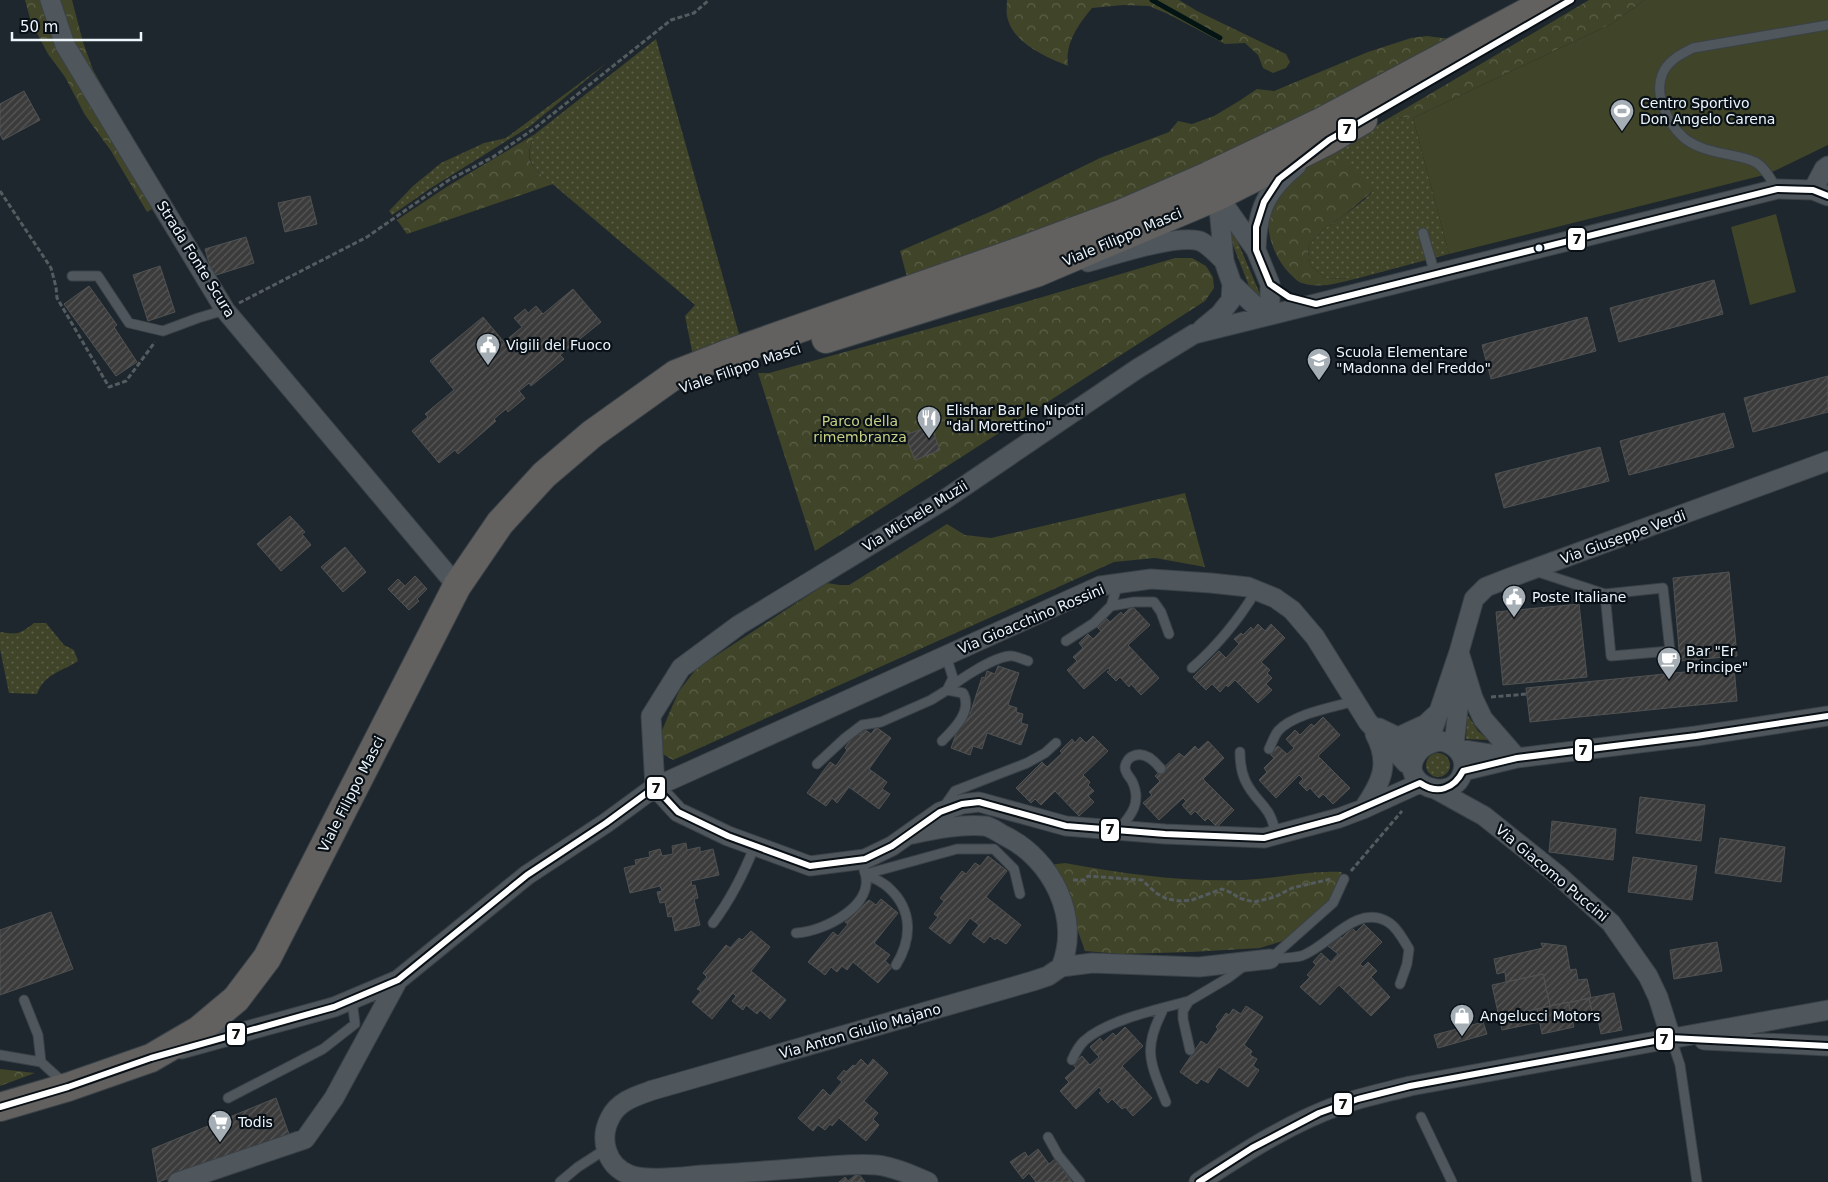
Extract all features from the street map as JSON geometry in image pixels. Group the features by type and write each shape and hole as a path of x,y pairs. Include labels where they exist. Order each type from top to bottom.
{"main road":[{"name":"Viale Filippo Masci","path":"0,1108 151,1058 199,1030 236,999 267,958 457,586 500,523 544,475 592,434 676,374 727,354 1036,246 1118,215 1213,186 1319,123 1550,0"},
{"name":"Viale Filippo Masci","path":"642,400 679,390 731,368 1036,273 1213,186 1329,140 1571,0"}],"street":[{"name":"Strada Fonte Scura","path":"50,0 64,45 225,310 457,586"},
{"path":"1256,250 1256,227 1264,202 1279,179 1329,140"},
{"path":"1821,193 1824,169 1828,166"},
{"path":"1213,186 1256,250 1270,284 1270,300 1266,316 1232,284"},
{"path":"1194,334 1220,314 1231,300 1232,284 1224,261 1213,186"},
{"name":"Via Michele Muzii","path":"655,787 651,716 681,668 739,625 944,500 1137,369 1194,334 1777,189 1821,193"},
{"path":"1036,273 1084,263 1158,243 1190,240 1206,245 1224,261"},
{"path":"1270,284 1289,297 1316,304"},
{"name":"Via Giuseppe Verdi","path":"1426,746 1459,652 1472,604 1477,594 1486,587 1828,461"},
{"name":"Via Gioacchino Rossini","path":"398,980 527,875 606,823 655,787 1100,586 1151,580 1248,586 1275,598 1292,610 1315,636 1368,722 1406,763 1419,782"},
{"path":"1459,652 1473,698 1483,719 1517,758"},
{"name":"Via Giuseppe Verdi","path":"1456,748 1460,699 1459,652"},
{"path":"1398,737 1426,724 1440,710"},
{"path":"655,787 678,812 728,836 810,866 863,867 940,812 962,804 979,802 1066,826 1165,834 1264,838 1314,826 1363,809 1419,782 1450,788 1462,774 1517,758 1696,736 1828,716"},
{"path":"1368,722 1398,737 1426,746"},
{"path":"1363,809 1377,789 1382,769 1379,742 1368,722"},
{"path":"1419,782 1414,758 1426,746 1440,742 1456,748 1517,758"},
{"path":"1456,748 1462,759 1462,774"},
{"name":"Via Giacomo Puccini","path":"1462,774 1484,816"},
{"name":"Via Giacomo Puccini","path":"1419,782 1484,816 1559,876 1611,923 1648,976 1658,997 1671,1038"},
{"path":"904,836 938,828 986,826 1016,841 1040,862 1050,876 1068,916 1068,943 1061,967"},
{"name":"Via Anton Giulio Majano","path":"606,1149 606,1125 611,1114 618,1106 629,1099 653,1090 1033,981 1048,976 1061,967 1092,964 1199,966 1270,959"},
{"path":"151,1058 334,1007 398,980"},
{"path":"178,1182 305,1139 334,1098 398,980"},
{"path":"1199,1182 1275,1135 1319,1113 1358,1099 1410,1086 1828,1010"},
{"path":"1671,1038 1828,1046"},
{"path":"606,1149 610,1160 616,1167 636,1177 678,1180 823,1167 878,1165 928,1182"}],"lane":[{"path":"1777,189 1768,174 1756,162 1700,147 1683,138 1672,123 1660,97 1662,74 1677,56 1693,48 1828,24"},
{"path":"1423,233 1435,274"},
{"path":"72,276 98,276 129,322 163,331 225,310"},
{"path":"1532,570 1605,594 1663,588 1670,651 1611,656 1605,594"},
{"path":"1066,641 1094,623 1111,606 1118,584"},
{"path":"1192,668 1207,655 1244,610 1256,590"},
{"path":"1111,606 1134,602 1154,602 1161,612 1169,634"},
{"path":"817,764 862,725 881,722 947,690 959,680 985,665 1010,655 1028,661"},
{"path":"946,656 953,678 947,690"},
{"path":"942,741 954,728 966,709 966,698 963,693 947,690"},
{"path":"1270,749 1278,731 1290,722 1319,711 1355,701"},
{"path":"940,812 956,791 1027,763 1045,753 1056,742"},
{"path":"1240,752 1240,764 1245,781 1271,814 1275,835"},
{"path":"1118,830 1129,818 1136,805 1136,792 1131,779 1126,773 1125,765 1128,759 1134,755 1144,755 1152,759 1161,769"},
{"path":"713,923 730,900 748,865 755,846"},
{"path":"863,867 957,850 994,849 1014,868 1020,894"},
{"path":"796,933 817,930 844,915 862,896 867,883 863,867"},
{"path":"863,867 888,887 906,910 908,930 906,945 896,965"},
{"path":"1270,959 1333,903 1344,879"},
{"path":"1270,959 1301,956 1362,918 1378,919 1388,922 1409,950 1405,971 1400,984"},
{"path":"1072,1060 1085,1041 1102,1029 1189,1001 1228,978 1251,961"},
{"path":"24,1000 38,1035 41,1062"},
{"path":"228,1098 323,1050 355,1024 352,1000"},
{"path":"1189,1001 1183,1011 1190,1050"},
{"path":"1164,1008 1150,1046 1150,1060 1166,1102"},
{"path":"1671,1038 1680,1065 1697,1182"},
{"path":"0,1055 41,1062 68,1087"},
{"path":"1421,1117 1452,1182"},
{"path":"1048,1138 1063,1162 1080,1182"},
{"path":"560,1182 578,1167 606,1149"}],"path":[{"path":"225,310 367,237 449,180 493,156 535,128 671,20 694,13 709,0"},
{"path":"0,191 51,268 57,298 109,387 126,381 163,331"},
{"path":"1485,697 1527,694"},
{"path":"1050,876 1065,877 1077,881 1085,880 1088,876 1142,880 1156,893 1167,899 1180,901 1192,900 1222,889 1238,898 1254,902 1274,897 1292,888 1318,881 1344,879 1419,782"}],"green space":[{"path":"25,0 72,0 83,42 93,70 139,150 170,199 147,212 111,151 85,115 65,77 48,54 31,22"},
{"path":"1007,0 1179,0 1197,11 1286,54 1290,62 1286,68 1273,73 1263,68 1258,55 1245,43 1225,44 1149,6 1123,5 1092,8 1077,28 1071,42 1068,66 1031,48 1016,34 1010,26 1007,16"},
{"path":"1589,0 1644,0 1613,23 1413,118 1391,117"},
{"name":"Centro Sportivo Don Angelo Carena","path":"1644,0 1828,0 1828,145 1768,174 1449,254 1413,118 1613,23"},
{"path":"1427,36 1450,39 1350,94 1230,151 1123,198 1005,245 907,277 900,251 992,211 1100,158 1169,132 1178,121 1192,124 1214,116 1257,89 1274,91 1368,52 1411,38"},
{"path":"656,39 739,334 693,356 685,316 695,305 536,170 530,156 531,143 535,134"},
{"path":"608,62 529,127 431,188 392,215 389,211 413,186 441,163 484,143 506,138"},
{"path":"1391,117 1413,118 1449,254 1355,279 1326,278 1312,267 1308,257 1309,245 1324,229 1364,200 1374,190 1324,156"},
{"path":"535,134 529,151 529,158 535,168 553,184 407,234 397,220 448,186"},
{"path":"1324,156 1348,163 1354,167 1374,190 1324,229 1309,245 1308,257 1312,267 1326,278 1355,279 1329,285 1309,285 1299,282 1283,266 1270,237 1268,215 1273,195 1277,188 1296,172"},
{"path":"1776,214 1796,292 1750,305 1731,227"},
{"path":"1229,227 1234,233 1260,294 1259,298 1253,296 1232,243"},
{"name":"Parco della rimembranza","path":"1175,258 1192,258 1206,266 1213,277 1214,288 1205,301 815,551 758,373 769,373 1015,305"},
{"path":"1185,493 1205,567 1155,558 1114,562 673,760 661,753 661,733 668,716 679,691 697,668 827,583 849,585 947,524 965,535 991,538"},
{"path":"34,623 46,623 64,645 74,650 78,661 54,674 44,682 37,694 9,693 0,649 0,632 18,633"},
{"path":"1467,714 1478,731 1489,740 1466,739"},
{"path":"1438,753 1443,754 1449,760 1449,770 1443,776 1438,777 1433,776 1427,770 1426,765 1427,760 1433,754"},
{"path":"1065,863 1131,874 1198,880 1243,880 1317,872 1342,872 1330,902 1286,940 1260,948 1120,954 1085,951 1065,895 1049,865"},
{"path":"0,1069 35,1073 0,1086"}],"building":[{"path":"24,91 40,120 3,140 0,134 0,104"},
{"path":"310,196 317,224 285,232 278,203"},
{"path":"246,237 254,263 213,276 205,249"},
{"path":"160,266 175,312 148,321 133,275"},
{"path":"1714,280 1723,314 1619,342 1610,308"},
{"path":"89,286 117,325 114,327 137,362 116,376 64,304"},
{"path":"573,289 601,322 560,355 564,359 531,386 529,383 519,391 525,398 508,412 506,409 494,419 496,421 458,454 455,450 439,463 412,431 428,417 425,414 454,390 430,361 483,317 504,342 522,327 514,318 525,309 528,313 536,306 543,314"},
{"path":"1587,317 1596,351 1491,379 1482,345"},
{"path":"1828,376 1828,412 1753,432 1744,398"},
{"path":"1724,413 1734,447 1629,475 1620,441"},
{"path":"931,426 940,450 915,460 905,435"},
{"path":"1600,447 1609,481 1504,508 1495,474"},
{"path":"290,516 305,532 302,534 311,545 281,571 257,544"},
{"path":"345,547 366,572 343,592 321,567"},
{"path":"1729,572 1737,656 1680,661 1673,578"},
{"path":"415,576 427,589 417,599 419,601 409,610 388,589 398,579 405,586"},
{"path":"1579,604 1587,677 1503,685 1496,612"},
{"path":"1132,606 1150,625 1128,645 1159,678 1141,695 1131,684 1129,687 1120,677 1116,681 1107,672 1110,670 1108,668 1084,689 1067,670 1077,661 1073,657 1083,648 1079,643 1088,634 1093,639 1101,631 1097,627 1106,618 1110,622 1121,612 1123,615"},
{"path":"1258,624 1265,631 1271,624 1285,638 1261,662 1270,670 1267,673 1272,678 1266,684 1272,690 1258,703 1235,680 1228,687 1226,685 1220,692 1212,684 1206,690 1193,677 1219,651 1226,658 1239,644 1234,639 1241,633 1243,635 1251,627 1253,630"},
{"path":"998,666 1019,673 1008,705 1017,708 1016,712 1023,714 1021,723 1028,725 1021,745 987,733 982,749 973,746 970,755 951,748 964,712 970,714 982,677 985,678 987,671 995,674"},
{"path":"1734,667 1737,701 1530,722 1526,688"},
{"path":"1323,717 1340,735 1318,756 1350,788 1333,804 1323,794 1319,798 1310,788 1307,791 1299,783 1303,779 1299,775 1276,798 1259,780 1267,772 1264,768 1274,758 1270,754 1278,746 1287,754 1294,748 1286,739 1295,730 1300,735 1311,724 1314,726"},
{"path":"876,727 891,738 869,769 887,782 882,789 890,794 879,809 849,787 837,803 832,798 826,806 807,793 830,762 836,766 856,732 860,735 864,729 871,734"},
{"path":"1093,736 1108,751 1083,775 1090,782 1088,785 1094,791 1088,796 1094,802 1079,816 1055,791 1041,805 1035,799 1031,803 1016,788 1042,762 1047,767 1062,753 1060,751 1072,739 1075,743 1080,737 1086,743"},
{"path":"1208,741 1224,758 1203,779 1234,810 1217,827 1208,818 1205,821 1195,811 1191,815 1182,805 1186,801 1183,798 1159,820 1143,803 1152,795 1149,792 1160,781 1155,776 1179,753 1184,757 1195,746 1198,750"},
{"path":"1640,797 1705,805 1701,841 1636,833"},
{"path":"1552,821 1616,829 1613,860 1549,852"},
{"path":"1720,838 1785,847 1781,882 1715,873"},
{"path":"686,843 687,850 700,847 700,852 713,849 719,875 691,881 692,886 695,885 698,898 694,899 700,925 675,931 672,916 668,917 665,902 660,903 657,892 662,891 660,886 630,893 624,868 636,865 635,860 650,857 649,852 660,849 662,856 673,854 672,846"},
{"path":"988,856 1007,871 986,897 1021,925 1006,944 990,936 984,943 972,934 979,925 970,918 950,944 929,928 938,917 934,914 944,901 940,898 962,871 966,874 975,863 980,866"},
{"path":"1633,857 1697,866 1692,900 1628,892"},
{"path":"881,899 898,913 874,943 890,955 885,961 892,967 878,983 853,962 847,970 842,966 837,972 831,967 825,975 808,962 833,932 838,936 848,924 845,922 854,911 856,912 869,900 876,905"},
{"path":"51,912 73,969 0,995 0,930"},
{"path":"1364,924 1382,942 1360,964 1363,967 1368,962 1377,971 1371,977 1390,997 1371,1016 1339,985 1320,1005 1300,987 1310,977 1307,975 1316,965 1313,962 1321,953 1331,962 1338,954 1328,946 1338,935 1342,938 1352,928 1356,932"},
{"path":"751,931 770,947 751,971 786,1000 770,1019 760,1010 757,1014 746,1005 743,1010 732,1001 736,996 733,993 712,1019 692,1002 701,991 697,989 707,977 703,973 726,945 730,948 739,938 742,940"},
{"path":"1717,942 1722,971 1674,979 1670,950"},
{"path":"1541,943 1566,946 1570,970 1576,969 1578,980 1587,979 1591,998 1550,1006 1543,974 1506,982 1505,972 1497,974 1494,959 1543,948"},
{"path":"1543,974 1550,1006 1499,1017 1492,985"},
{"path":"1614,993 1622,1030 1601,1034 1597,1015 1593,1016 1589,998"},
{"path":"1589,998 1593,1016 1572,1021 1569,1003"},
{"path":"1568,1002 1574,1027 1542,1034 1537,1009"},
{"path":"1246,1006 1263,1017 1244,1045 1252,1051 1250,1055 1257,1059 1253,1066 1259,1070 1248,1087 1219,1067 1208,1083 1201,1079 1197,1084 1180,1072 1201,1041 1207,1045 1226,1013 1229,1015 1233,1009 1241,1014"},
{"path":"1537,1009 1540,1022 1502,1030 1499,1017"},
{"path":"1483,1022 1487,1034 1438,1048 1434,1035"},
{"path":"1125,1027 1143,1046 1122,1066 1152,1098 1133,1116 1125,1107 1122,1109 1112,1099 1108,1103 1099,1093 1102,1091 1099,1087 1076,1109 1060,1091 1069,1082 1065,1078 1076,1068 1073,1064 1082,1056 1090,1065 1099,1057 1090,1047 1100,1038 1103,1042 1113,1033 1116,1036"},
{"path":"861,1059 868,1066 873,1059 888,1073 864,1101 878,1113 873,1119 879,1125 866,1141 839,1118 832,1126 830,1124 825,1130 818,1125 813,1131 798,1118 823,1089 830,1096 842,1082 837,1078 844,1070 846,1072"},
{"name":"Todis","path":"276,1098 290,1137 158,1182 152,1149"},
{"path":"1038,1149 1049,1164 1055,1159 1072,1182 1036,1182 1029,1173 1023,1179 1010,1162 1025,1152 1028,1157"},
{"path":"858,1173 865,1182 839,1182 845,1177 848,1181"}],"waterway":[{"path":"1152,0 1220,38"}],"transit line":[{"name":"7","path":"1571,0 1329,140 1279,179 1264,202 1256,227 1256,250 1270,284 1289,297 1316,304 1777,189 1813,190 1828,196"},
{"name":"7","path":"0,1107 68,1087 151,1058 334,1007 398,980 527,875 606,823 655,787 678,812 728,836 810,866 865,859 892,846 940,812 962,804 979,802 1066,826 1165,834 1264,838 1339,818 1420,783 1433,789 1444,788 1455,782 1463,771 1517,758 1696,736 1828,716"},
{"name":"7","path":"1199,1182 1252,1148 1319,1113 1358,1099 1410,1086 1671,1038 1828,1046"}],"place":[{"name":"Centro Sportivo Don Angelo Carena","path":"1622,132"},
{"name":"Vigili del Fuoco","path":"488,366"},
{"name":"Scuola Elementare \"Madonna del Freddo\"","path":"1319,381"},
{"name":"Elishar Bar le Nipoti \"dal Morettino\"","path":"929,439"},
{"name":"Poste Italiane","path":"1514,618"},
{"name":"Bar \"Er Principe\"","path":"1669,680"},
{"name":"Angelucci Motors","path":"1462,1037"},
{"name":"Todis","path":"220,1143"}]}
